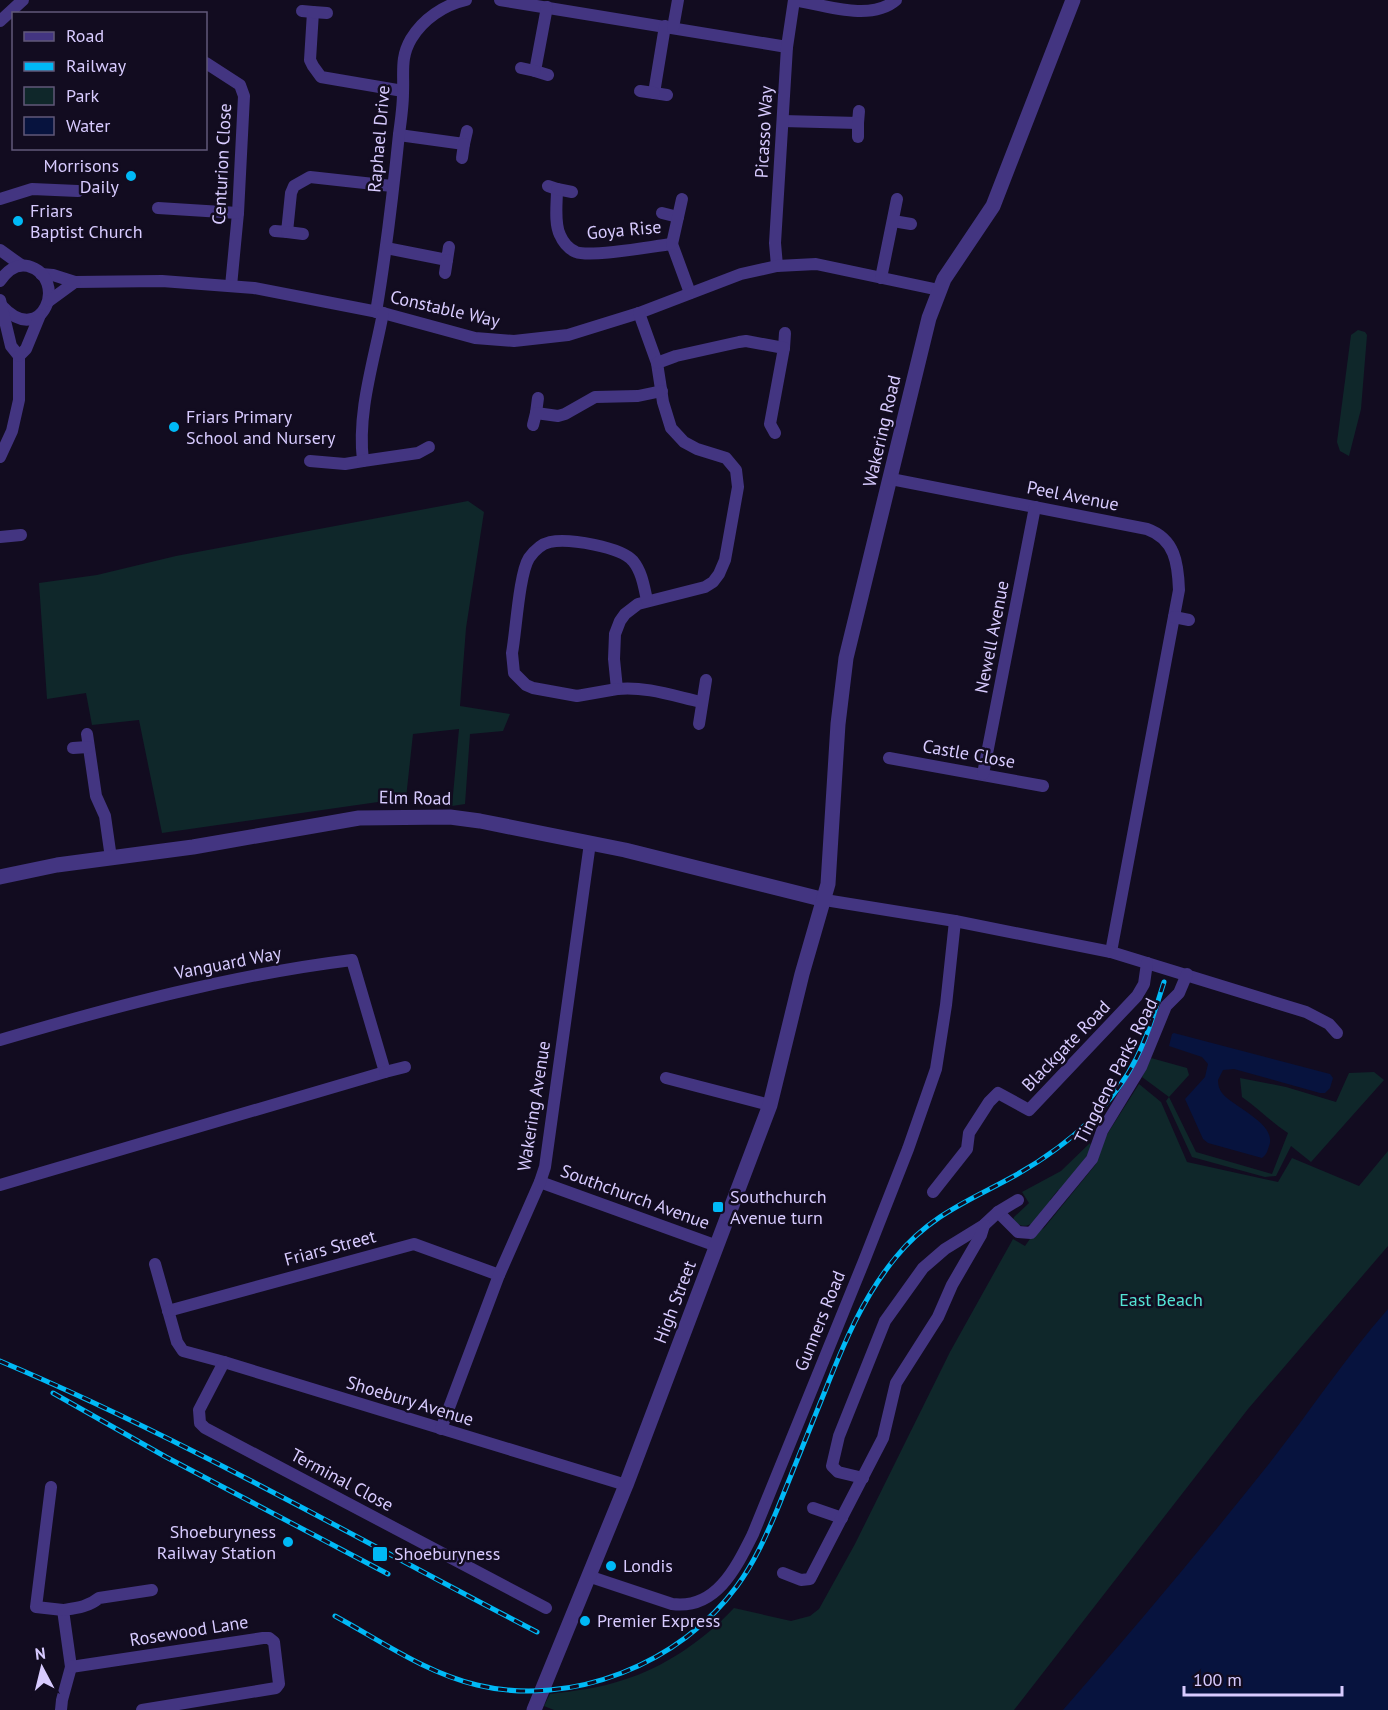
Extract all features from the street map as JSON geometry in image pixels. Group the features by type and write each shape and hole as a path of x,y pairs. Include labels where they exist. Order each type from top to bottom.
{"street":[{"path":"0,21 23,0"},
{"name":"Raphael Drive","path":"363,461 361,444 379,313 404,91 402,65 411,40 428,19 452,1 466,0"},
{"path":"500,0 547,7 571,5 669,27 787,47"},
{"path":"640,91 661,94 669,27 678,0"},
{"name":"Picasso Way","path":"777,266 776,243 787,47 794,0 861,12 876,11 891,5 896,0"},
{"name":"Wakering Road","path":"825,900 829,874 838,723 846,658 929,318 939,290 950,270 993,206 1073,0"},
{"path":"535,71 547,7"},
{"path":"327,13 308,11 310,60 321,77 404,91"},
{"name":"Centurion Close","path":"207,64 240,85 244,91 238,213 231,286"},
{"path":"521,68 548,75"},
{"path":"783,121 858,117 858,137"},
{"path":"399,135 465,138 462,158"},
{"path":"303,234 281,232 294,186 310,177 392,186"},
{"name":"Goya Rise","path":"572,192 552,188 559,235 575,252 590,254 672,244"},
{"path":"0,199 32,189 78,191"},
{"name":"Goya Rise","path":"682,199 672,244 690,293"},
{"path":"881,278 897,199"},
{"path":"158,208 238,213"},
{"name":"Goya Rise","path":"662,213 678,216"},
{"path":"893,221 911,224"},
{"path":"386,248 448,254 445,273"},
{"name":"Constable Way","path":"0,250 21,265 35,269 41,274 75,282 162,281 231,286 289,294 488,340 514,341 568,335 639,313 741,274 777,266 816,264 939,290"},
{"path":"0,280 6,273 21,265"},
{"path":"1,303 9,314 25,320 40,315 49,301 49,290 41,274"},
{"path":"49,301 75,282"},
{"path":"0,457 12,431 19,400 19,356 11,346 1,303"},
{"path":"617,689 614,659 617,626 630,608 647,600 705,587 716,578 725,560 738,488 736,470 726,458 684,442 671,428 665,411 657,363 639,313"},
{"path":"19,356 26,349 40,315"},
{"path":"775,433 770,424 785,333"},
{"path":"657,363 676,356 746,341 784,348"},
{"path":"538,398 534,419 565,414 595,397 638,396 662,391"},
{"path":"310,461 345,464 418,453 429,447"},
{"name":"Peel Avenue","path":"891,479 1158,533 1166,540 1174,553 1178,566 1179,590 1112,952"},
{"name":"Newell Avenue","path":"984,774 1035,507"},
{"path":"0,537 21,535"},
{"path":"647,600 641,576 627,555 610,549 562,540 534,551 526,565 512,653 512,665 519,679 533,688 577,696 637,688 701,702"},
{"path":"1174,617 1189,620"},
{"path":"699,724 706,680"},
{"path":"73,748 88,740 96,796 105,816 111,858"},
{"name":"Castle Close","path":"889,758 1043,786"},
{"name":"Elm Road","path":"0,877 57,865 193,847 359,818 450,817 590,843 700,867 825,900"},
{"name":"Wakering Avenue","path":"441,1429 499,1275 540,1182 548,1152 590,843"},
{"path":"825,900 955,921 1112,952 1306,1012 1329,1024 1337,1033"},
{"name":"High Street","path":"534,1710 626,1485 770,1105 799,984 825,900"},
{"name":"Gunners Road","path":"588,1576 672,1604 685,1606 705,1600 714,1593 741,1558 753,1534 864,1261 908,1149 936,1069 955,921"},
{"name":"Vanguard Way","path":"0,1040 119,1005 175,992 279,970 352,960 385,1072"},
{"name":"Blackgate Road","path":"933,1192 967,1149 969,1133 989,1102 998,1094 1029,1110 1137,996 1144,984 1147,963"},
{"name":"Tingdene Parks Road","path":"998,1212 1018,1232 1031,1233 1092,1159 1102,1131 1141,1067 1166,1006 1179,993 1186,974"},
{"path":"0,1185 405,1067"},
{"path":"666,1078 770,1105"},
{"name":"Southchurch Avenue","path":"540,1182 717,1246"},
{"path":"863,1478 838,1472 832,1466 839,1436 885,1321 923,1268 945,1249 984,1225 998,1212 1018,1200"},
{"path":"783,1573 801,1580 810,1579 883,1438 896,1383 938,1317 984,1225"},
{"name":"Friars Street","path":"168,1311 414,1244 499,1275"},
{"path":"155,1264 168,1311"},
{"name":"Shoebury Avenue","path":"168,1311 177,1342 183,1351 626,1485"},
{"name":"Terminal Close","path":"224,1362 200,1410 200,1423 205,1428 546,1608"},
{"path":"51,1487 36,1607 63,1610 85,1607 99,1598 152,1590"},
{"path":"813,1508 842,1518"},
{"path":"521,1611 527,1598"},
{"path":"61,1710 71,1667 63,1610"},
{"name":"Rosewood Lane","path":"71,1667 262,1638 269,1638 274,1642 279,1684 276,1688 142,1710"}],"green space":[{"path":"1358,330 1367,335 1361,409 1349,456 1340,451 1337,442 1351,335"},
{"path":"468,501 484,512 466,628 460,706 510,714 503,731 470,734 465,804 452,806 459,729 413,734 406,798 162,833 139,720 92,725 86,693 47,699 39,583 97,575 176,556"},
{"path":"1151,1058 1187,1068 1189,1075 1169,1097 1142,1077"},
{"path":"1374,1072 1384,1080 1311,1162 1291,1146 1276,1176 1265,1177 1192,1157 1166,1101 1169,1097 1196,1152 1272,1174 1288,1133 1242,1097 1240,1078 1286,1087 1336,1102 1349,1073"},
{"name":"East Beach","path":"1139,1084 1161,1102 1187,1162 1278,1182 1292,1158 1359,1186 1388,1151 1388,1246 1248,1409 1014,1710 554,1710 544,1706 550,1694 605,1685 654,1668 697,1641 734,1608 791,1621 810,1616 819,1609 855,1544 950,1352 1013,1239 1025,1246 1032,1236 1044,1228 1096,1164 1106,1136"},
{"path":"1090,1143 1092,1148 1064,1190 1058,1190 1050,1200 1051,1204 1039,1218 1024,1226 1013,1220 1029,1203 1022,1192 1061,1171"}],"water":[{"path":"1174,1033 1330,1074 1333,1078 1330,1088 1325,1093 1320,1093 1234,1069 1223,1070 1218,1080 1221,1091 1261,1123 1270,1138 1269,1146 1262,1158 1208,1143 1203,1139 1185,1099 1205,1077 1208,1064 1202,1057 1169,1046"},
{"path":"1388,1309 1388,1710 1063,1710 1243,1496"}],"railway":[{"path":"335,1616 440,1673 477,1685 513,1691 550,1690 586,1684 622,1673 655,1657 686,1637 714,1613 737,1586 754,1559 777,1510 847,1338 884,1272 909,1242 937,1219 1034,1164 1086,1125 1127,1076 1149,1029 1164,982"},
{"path":"0,1361 137,1423 537,1632"},
{"path":"53,1393 166,1457 388,1574"}],"place":[{"name":"Morrisons Daily","path":"131,176"},
{"name":"Friars Baptist Church","path":"18,221"},
{"name":"Friars Primary School and Nursery","path":"174,427"},
{"name":"Southchurch Avenue turn","path":"718,1207"},
{"name":"Shoeburyness Railway Station","path":"288,1542"},
{"name":"Shoeburyness","path":"380,1554"},
{"name":"Londis","path":"611,1566"},
{"name":"Premier Express","path":"585,1621"}]}
